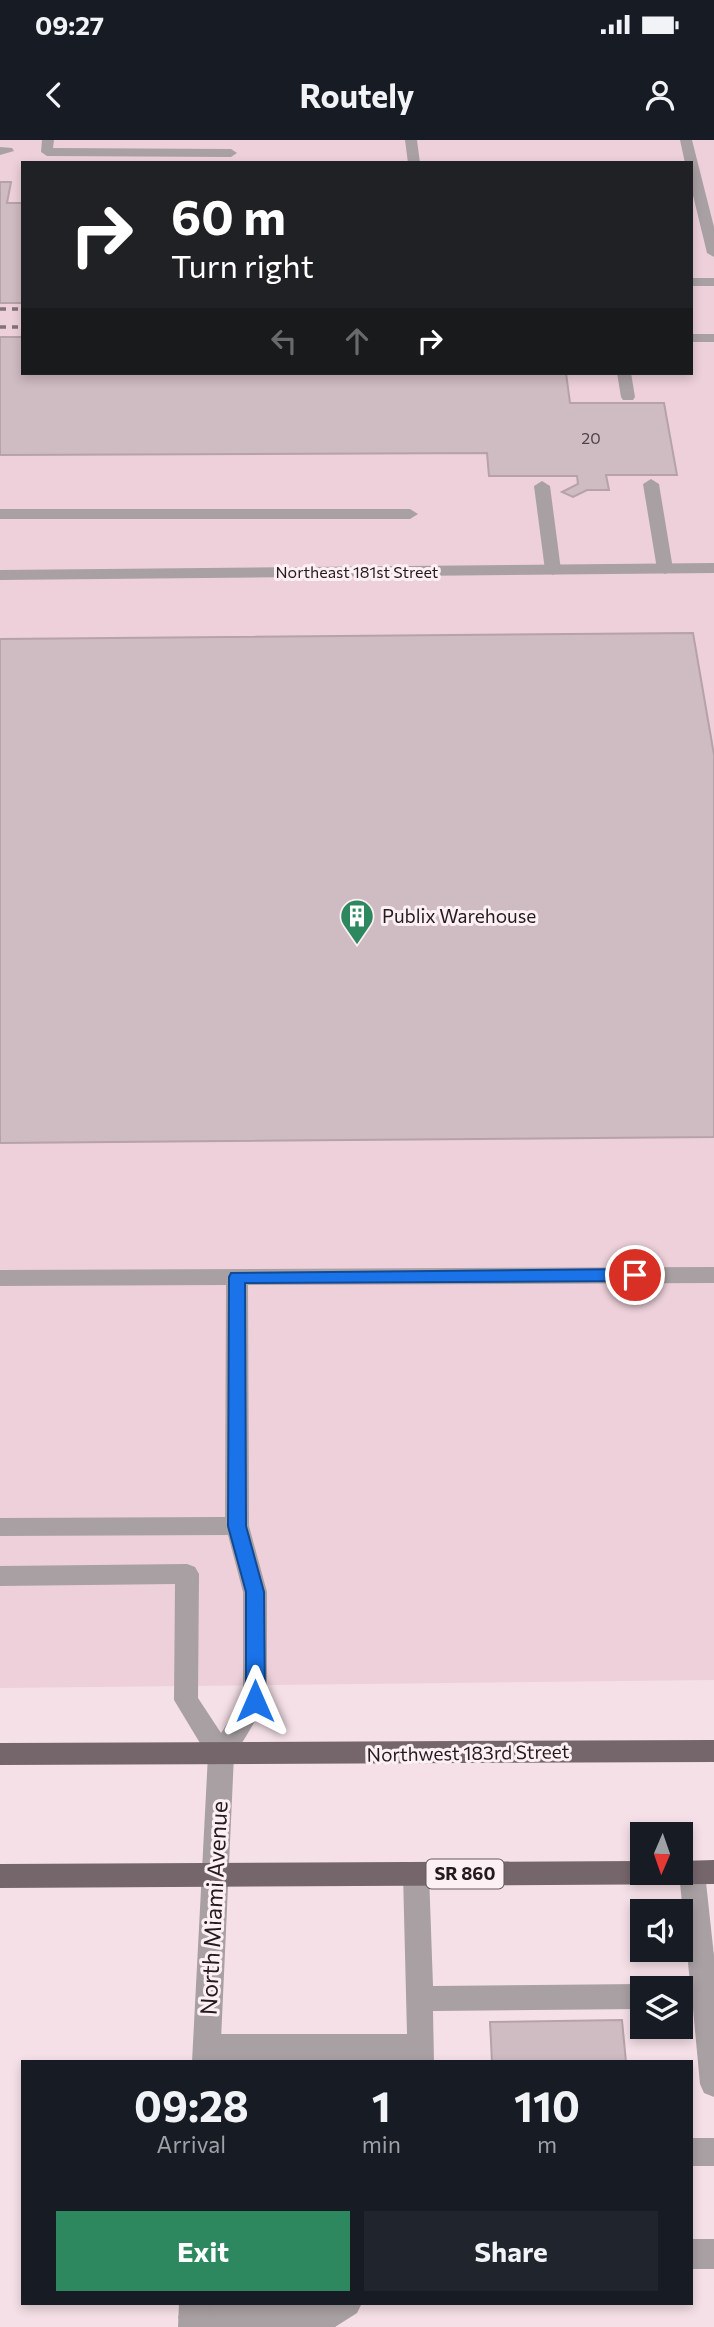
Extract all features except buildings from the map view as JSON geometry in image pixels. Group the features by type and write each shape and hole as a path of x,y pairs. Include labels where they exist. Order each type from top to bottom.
{"main road":[{"name":"Northwest 183rd Street","path":"0,1755 714,1751"},
{"name":"SR 860","path":"0,1876 703,1872"}],"street":[{"path":"48,140 47,152 230,153"},
{"path":"411,140 414,161"},
{"path":"686,140 691,161"},
{"path":"693,168 714,253"},
{"path":"693,282 714,282"},
{"path":"693,338 714,338"},
{"path":"624,375 628,397"},
{"path":"651,484 665,569"},
{"path":"542,485 553,570"},
{"path":"0,514 410,514"},
{"name":"Northeast 181st Street","path":"0,575 714,568"},
{"path":"0,1278 714,1275"},
{"path":"0,1576 187,1574 186,1700 221,1755 255,1701 255,1592 237,1526 237,1277"},
{"path":"0,1527 237,1526"},
{"name":"North Miami Avenue","path":"207,2054 221,1755"},
{"path":"703,1872 693,1996 714,2084"},
{"path":"207,2054 421,2054 416,1874"},
{"path":"420,1999 630,1997"},
{"path":"693,2152 714,2151"},
{"path":"693,2254 714,2254"},
{"path":"193,2316 324,2317 344,2305"}],"shaded area":[{"path":"0,140 714,140 714,1680 0,1688"}],"railway":[{"path":"0,309 21,309"},
{"path":"0,327 21,327"}],"place":[{"name":"Publix Warehouse","path":"357,946"}],"route":[{"path":"255,1701 255,1592 237,1526 237,1277 635,1275"}]}
